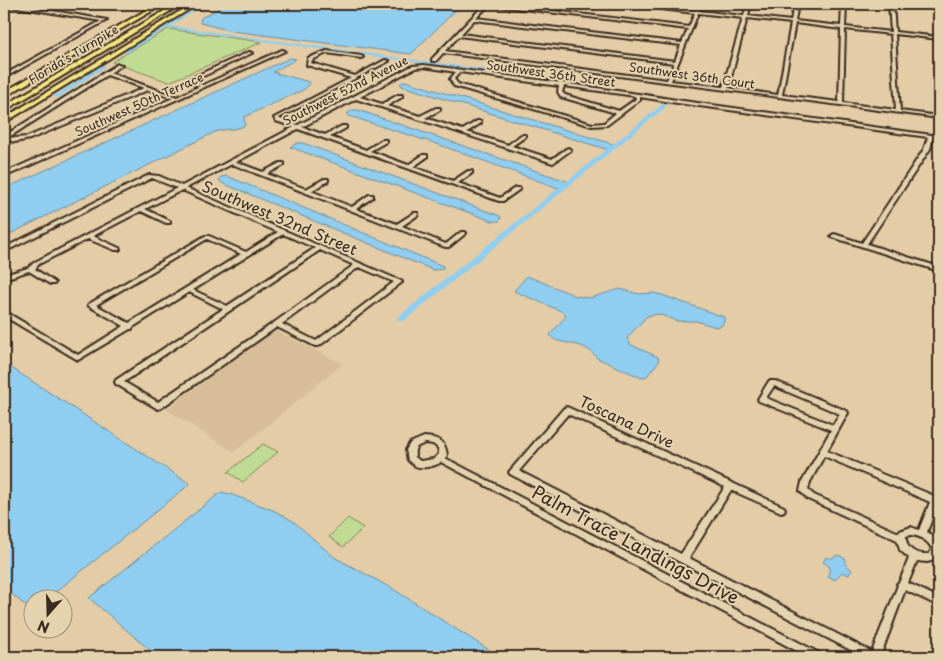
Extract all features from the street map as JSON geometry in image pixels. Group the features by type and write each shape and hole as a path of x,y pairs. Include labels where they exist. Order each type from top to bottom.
{"highway":[{"name":"Florida's Turnpike","path":"4,95 161,4"},
{"name":"Florida's Turnpike","path":"4,109 179,4"},
{"path":"4,120 196,4"},
{"path":"4,120 138,32 145,24"},
{"path":"4,88 86,47"},
{"path":"4,127 97,65"}],"street":[{"path":"4,77 105,20 6,4"},
{"path":"34,8 43,4"},
{"path":"434,60 488,4 690,28"},
{"path":"627,4 939,38"},
{"path":"669,81 700,4"},
{"path":"724,89 749,4"},
{"path":"780,96 796,4"},
{"path":"840,104 844,4"},
{"path":"891,4 898,111"},
{"path":"473,19 683,44"},
{"path":"458,34 676,62"},
{"name":"Southwest 50th Terrace","path":"4,175 283,51"},
{"path":"354,77 309,64 310,58 327,52 361,57"},
{"name":"Southwest 36th Court","path":"442,52 939,116"},
{"path":"203,86 191,80 250,53"},
{"path":"387,61 276,118 502,200 517,188"},
{"path":"4,138 120,65"},
{"name":"Southwest 36th Street","path":"418,66 460,70 562,84 637,97 655,97 939,137"},
{"name":"Southwest 52nd Avenue","path":"4,277 40,266 418,66"},
{"path":"460,70 452,80 456,85 592,125 600,126 605,124 637,97"},
{"path":"107,74 176,98"},
{"path":"562,84 560,92 563,96 620,113"},
{"path":"4,138 15,140 28,138 148,88"},
{"path":"383,106 400,96"},
{"path":"357,97 552,161 568,150"},
{"name":"Southwest 36th Street","path":"637,97 645,100 681,102"},
{"path":"645,100 655,97"},
{"path":"421,118 438,108"},
{"path":"463,132 479,122"},
{"path":"326,137 344,127"},
{"path":"508,147 523,136"},
{"path":"864,245 927,149 931,136"},
{"path":"366,151 384,141"},
{"path":"409,167 425,156"},
{"path":"234,162 447,246 463,233"},
{"path":"263,174 282,164"},
{"path":"454,183 470,172"},
{"name":"Southwest 32nd Street","path":"4,250 151,176 399,282 318,344 277,324"},
{"path":"307,191 326,180"},
{"path":"352,209 371,196"},
{"path":"143,210 168,222"},
{"path":"397,226 416,214"},
{"path":"4,313 78,358 283,231"},
{"path":"834,236 939,268"},
{"path":"130,326 91,305 207,237 246,254"},
{"path":"91,238 117,249"},
{"path":"320,247 120,382 158,406 277,324 359,264"},
{"path":"30,269 52,284"},
{"path":"189,290 227,308"},
{"path":"835,429 762,399 772,383 844,413 803,488 804,492 811,497 901,538"},
{"name":"Toscana Drive","path":"781,509 567,410 513,472 874,657"},
{"path":"822,452 937,501 922,534"},
{"name":"Palm Trace Landings Drive","path":"441,459 817,657"},
{"path":"683,559 730,485"},
{"path":"906,532 922,534 932,541 937,554 927,558 914,556 903,547 901,538 906,532"},
{"path":"874,657 914,556"},
{"path":"902,584 939,602"}],"shaded area":[{"path":"275,330 343,364 234,452 166,409"}],"green space":[{"path":"168,29 262,42 169,82 112,62"},
{"path":"263,444 278,452 243,482 228,472"},
{"path":"348,518 363,528 343,547 329,537"}],"water":[{"path":"227,4 462,4 411,54 232,31 200,23 201,18"},
{"path":"290,58 296,59 273,72 309,82 310,84 303,90 244,117 245,125 242,127 215,132 4,237 4,189"},
{"path":"405,81 616,145 609,150 400,84"},
{"path":"352,110 358,110 569,182 561,189 440,145 349,116 347,114"},
{"path":"297,143 303,143 500,216 501,219 499,221 492,221 290,147"},
{"path":"227,176 443,266 443,269 433,270 222,183 219,180 221,177"},
{"path":"527,276 576,296 590,298 620,289 639,294 653,293 662,295 724,317 724,322 721,326 716,327 696,321 677,321 658,314 647,316 627,338 631,345 658,357 659,361 647,376 642,378 597,358 585,348 553,339 550,335 566,316 561,311 514,291"},
{"path":"4,363 190,484 60,588 22,588 22,603 4,588"},
{"path":"221,492 273,510 293,521 334,557 393,589 500,657 158,657 89,598"},
{"path":"838,555 846,559 845,564 852,570 849,575 842,572 835,580 828,576 830,567 823,562 826,557 830,559"}],"waterway":[{"path":"166,27 204,4"},
{"path":"125,52 166,27"},
{"path":"166,27 502,73"},
{"path":"56,97 104,66"},
{"path":"401,319 665,105"}]}
